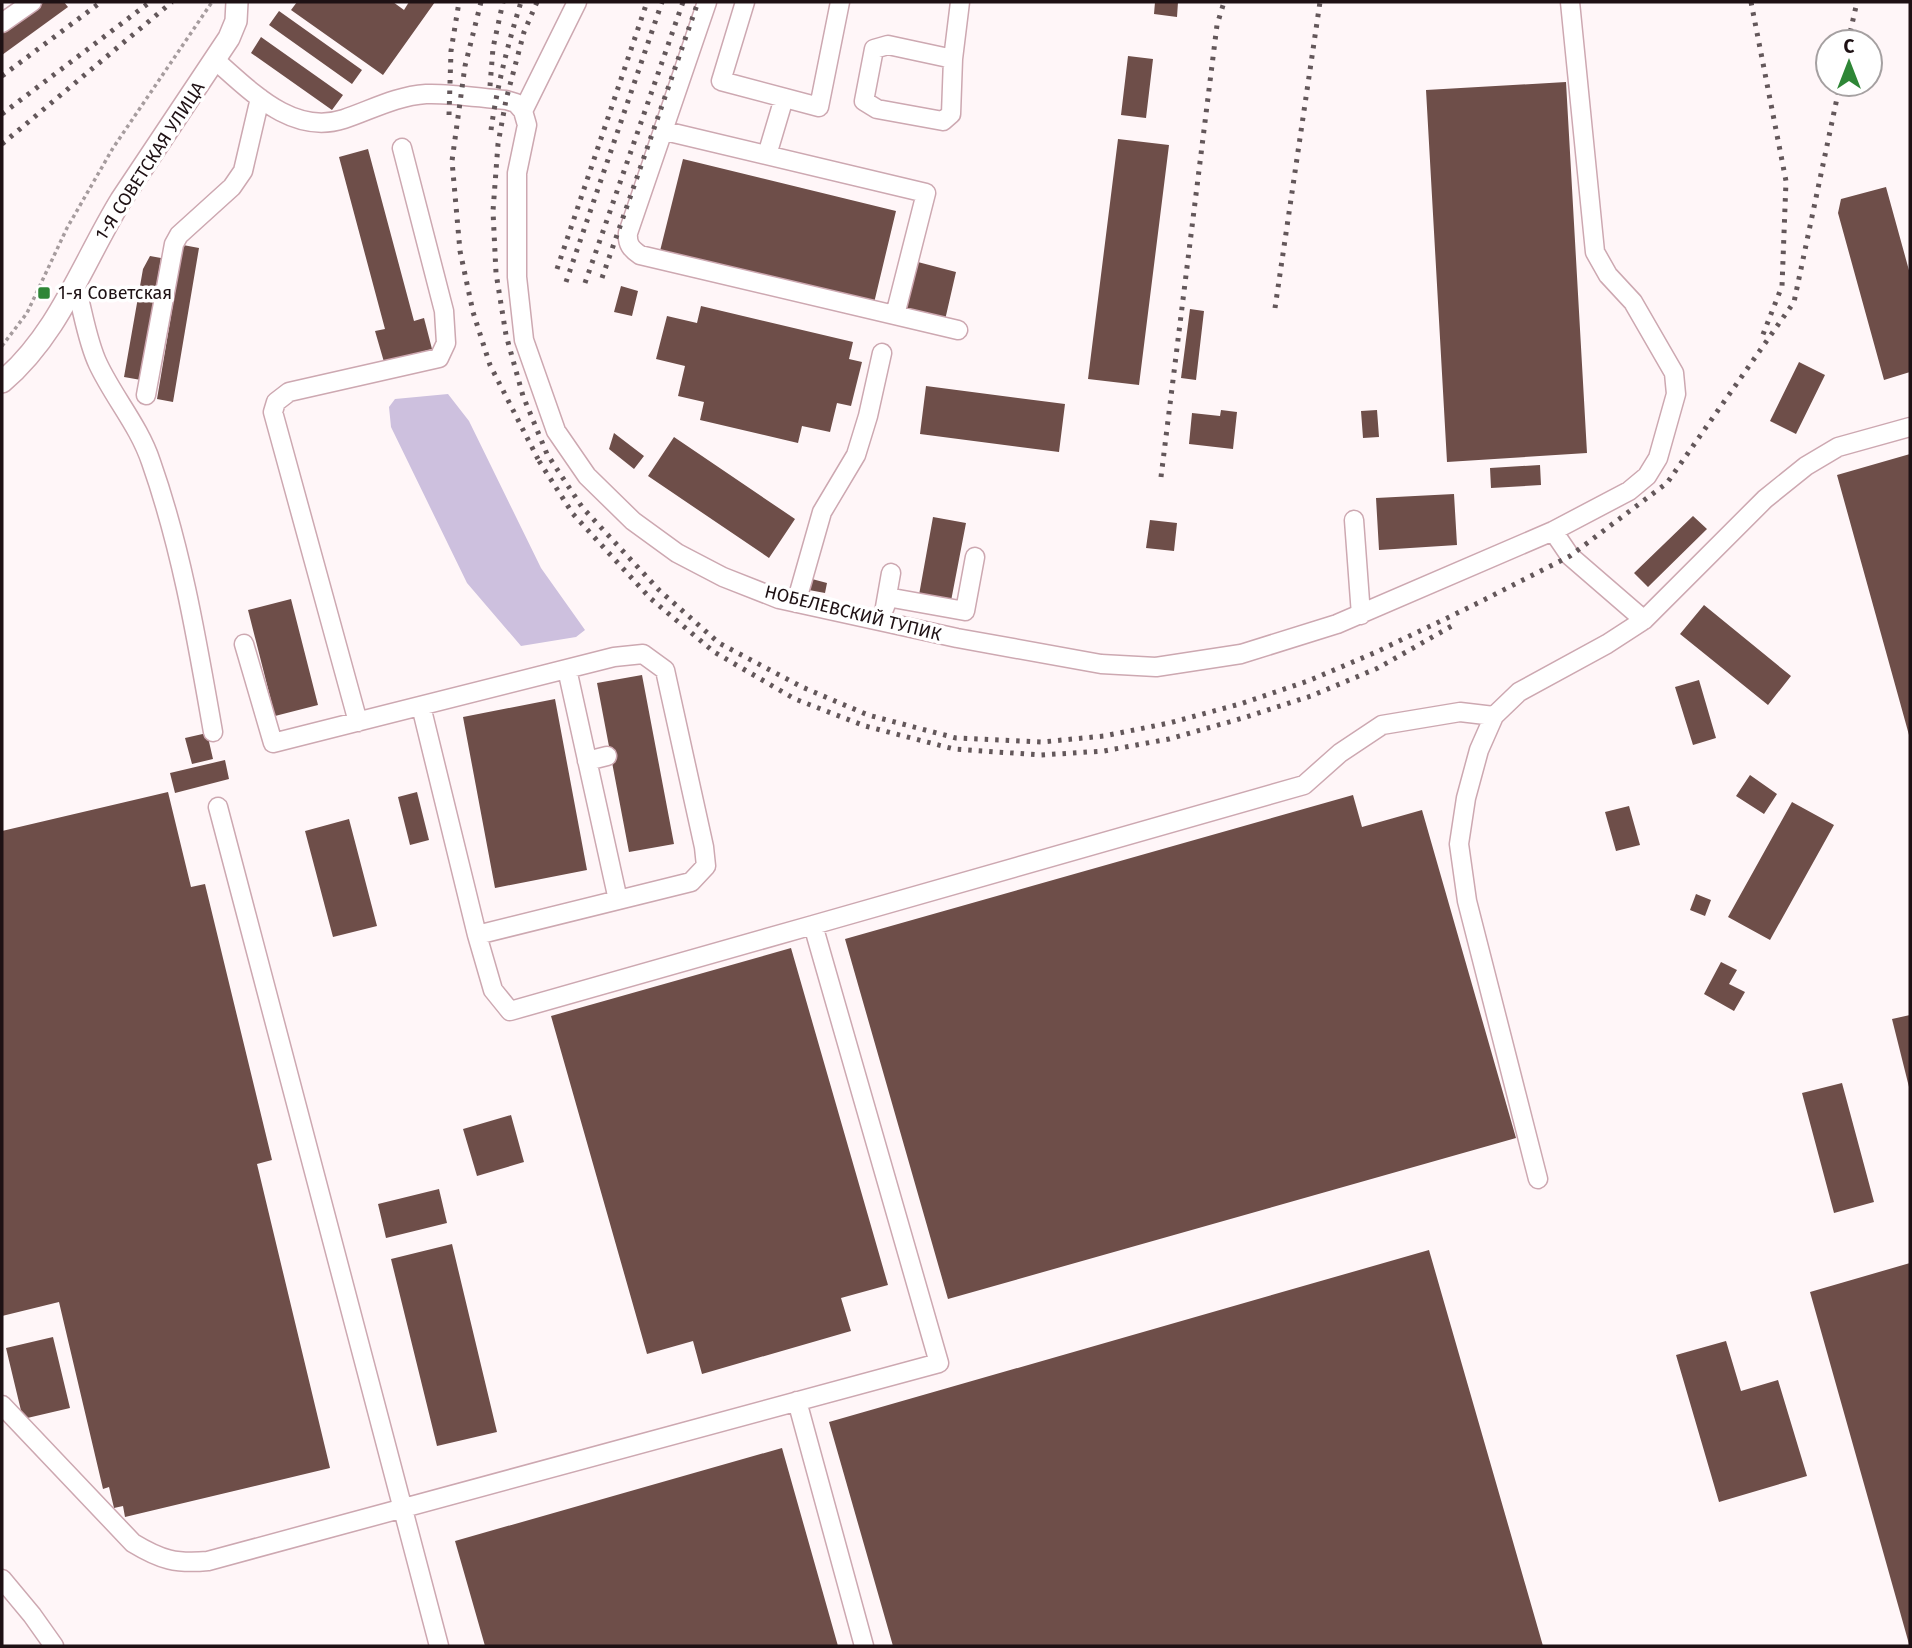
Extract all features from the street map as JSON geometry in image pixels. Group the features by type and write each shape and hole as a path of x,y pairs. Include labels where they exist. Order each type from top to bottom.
{"main road":[{"name":"1-Я СОВЕТСКАЯ УЛИЦА","path":"2,382 32,352 76,287 104,228 121,200 215,60 236,21 237,2"}],"street":[{"path":"2,23 32,2"},
{"path":"215,60 274,110 320,124 342,120 391,100 426,94 506,100 516,103 523,111 577,2"},
{"path":"707,2 628,233 627,242 632,250 640,255 958,330"},
{"path":"745,2 721,81 819,107 840,2"},
{"path":"953,59 888,45 874,50 864,100 877,109 943,121 951,114 953,59 960,2"},
{"name":"НОБЕЛЕВСКИЙ ТУПИК","path":"523,111 527,125 517,173 517,277 524,340 556,431 587,476 644,529 677,553 723,577 779,599 882,622 1101,664 1156,667 1241,654 1361,615 1553,531 1629,491 1647,475 1658,458 1676,394 1674,373 1633,302 1608,275 1595,252 1570,2"},
{"path":"146,395 174,244 179,235 232,187 243,171 260,98"},
{"path":"767,155 784,98"},
{"path":"665,131 926,192 895,315"},
{"path":"358,722 273,412 276,402 289,392 439,358 446,343 444,311 402,148"},
{"path":"76,287 97,363 132,422 150,459 172,528 214,732"},
{"path":"796,603 822,512 856,455 882,353"},
{"path":"1538,1180 1467,901 1459,844 1472,774 1494,716 1519,692 1644,620 1765,499 1807,466 1838,447 1910,427"},
{"path":"1354,520 1361,615"},
{"path":"1553,531 1570,556 1644,620"},
{"path":"887,597 965,611 975,557"},
{"path":"882,622 891,573"},
{"path":"244,645 273,743 614,657 643,654 665,670 706,866 691,882 477,935"},
{"path":"567,669 618,900"},
{"path":"421,706 493,990 510,1011 1304,785 1340,752 1382,725 1460,712 1494,716"},
{"path":"587,761 607,756"},
{"path":"218,807 439,1646"},
{"path":"2,1405 133,1543 155,1556 181,1563 208,1561 939,1363 813,925"},
{"path":"797,1401 864,1646"},
{"path":"2,1579 54,1646"}],"path":[{"path":"2,346 27,313 67,228 113,148 212,2"}],"shaded area":[{"path":"448,394 469,421 541,568 585,630 576,637 521,646 467,583 391,427 389,407 395,399"}],"building":[{"path":"44,2 64,2 68,7 2,55 2,33"},
{"path":"297,2 393,2 404,10 409,2 435,2 383,75 291,10"},
{"path":"1155,2 1178,2 1177,17 1154,14"},
{"path":"279,11 362,70 352,84 269,25"},
{"path":"261,37 343,95 332,110 251,53"},
{"path":"1128,56 1153,59 1146,118 1121,115"},
{"path":"1566,82 1587,453 1447,462 1426,90"},
{"path":"1118,139 1169,145 1139,385 1088,379"},
{"path":"368,149 414,321 424,318 432,349 384,362 375,331 385,329 339,157"},
{"path":"683,159 896,211 874,303 660,251"},
{"path":"1886,187 1910,274 1910,372 1884,380 1838,213 1841,199"},
{"path":"183,245 199,248 173,402 157,399"},
{"path":"150,256 161,258 141,380 124,377 143,269"},
{"path":"914,261 956,272 945,320 903,309"},
{"path":"621,286 638,291 632,316 614,312"},
{"path":"701,306 853,342 849,359 862,362 851,406 837,403 830,432 802,426 798,443 700,420 704,402 678,396 685,366 656,359 667,316 697,323"},
{"path":"1190,309 1204,311 1196,380 1181,378"},
{"path":"1799,362 1825,375 1796,434 1770,421"},
{"path":"926,386 1065,404 1059,452 920,434"},
{"path":"1221,410 1237,412 1233,449 1189,444 1192,413 1220,416"},
{"path":"1377,410 1379,437 1363,438 1361,411"},
{"path":"614,433 644,456 634,469 609,449"},
{"path":"674,437 795,519 769,558 648,476"},
{"path":"1910,454 1910,735 1909,735 1837,475"},
{"path":"1540,465 1541,485 1491,488 1490,468"},
{"path":"1454,494 1457,545 1379,550 1376,498"},
{"path":"1693,516 1707,529 1648,587 1634,573"},
{"path":"933,517 966,523 951,601 919,595"},
{"path":"1150,520 1177,523 1174,551 1146,548"},
{"path":"812,579 827,583 825,593 809,590"},
{"path":"291,599 318,705 275,716 248,610"},
{"path":"1704,605 1791,676 1768,705 1680,634"},
{"path":"642,675 674,844 629,852 597,683"},
{"path":"1699,680 1716,738 1693,745 1675,687"},
{"path":"555,699 587,870 495,888 463,717"},
{"path":"207,733 213,759 192,764 185,738"},
{"path":"225,760 229,779 175,793 170,773"},
{"path":"1750,775 1777,794 1764,814 1736,796"},
{"path":"168,792 191,887 205,884 272,1160 257,1164 330,1468 125,1517 123,1506 114,1508 109,1487 103,1489 59,1302 2,1316 2,831"},
{"path":"417,792 429,840 410,845 398,797"},
{"path":"1353,795 1362,827 1422,810 1516,1138 948,1299 845,939"},
{"path":"1792,802 1834,825 1770,940 1728,917"},
{"path":"1629,806 1640,845 1616,851 1605,812"},
{"path":"349,819 377,926 333,937 305,831"},
{"path":"1696,894 1711,900 1705,916 1690,910"},
{"path":"791,948 888,1285 841,1298 851,1331 702,1374 693,1341 647,1354 551,1016"},
{"path":"1721,962 1737,970 1729,984 1745,992 1734,1011 1704,994"},
{"path":"1910,1015 1910,1087 1909,1087 1892,1019"},
{"path":"1842,1083 1874,1202 1834,1213 1802,1093"},
{"path":"511,1115 524,1162 477,1176 463,1129"},
{"path":"439,1189 447,1223 386,1238 378,1204"},
{"path":"452,1244 497,1432 437,1446 391,1259"},
{"path":"1429,1250 1543,1646 893,1646 829,1422"},
{"path":"1910,1263 1910,1644 1909,1644 1810,1292"},
{"path":"53,1337 70,1408 23,1419 6,1348"},
{"path":"1726,1341 1741,1391 1778,1380 1807,1476 1719,1502 1676,1355"},
{"path":"782,1448 838,1646 485,1646 455,1541"}],"railway":[{"path":"2,76 101,2"},
{"path":"2,114 150,2"},
{"path":"2,144 172,2"},
{"path":"449,115 451,51 459,2"},
{"path":"481,2 465,66 452,161 460,251 473,312 490,365 538,459"},
{"path":"490,86 493,48 503,2"},
{"path":"491,130 503,65 521,2"},
{"path":"537,2 524,32 506,100 498,144 493,211 496,273 506,335 523,396 547,454 582,507 659,590 719,643 802,687 868,715 956,738 1042,742 1104,736 1169,723 1240,704 1308,681 1374,653 1570,556 1667,483 1794,302 1837,98"},
{"path":"557,269 647,2"},
{"path":"566,282 662,2"},
{"path":"585,283 683,2"},
{"path":"602,278 698,2"},
{"path":"1161,477 1217,25 1224,2"},
{"path":"1275,308 1320,2"},
{"path":"1751,2 1786,181 1782,286 1762,337"},
{"path":"1851,28 1857,2"},
{"path":"539,461 573,514 650,598 714,652 795,699 865,726 954,749 1041,755 1104,751 1169,739 1311,696 1378,668 1457,623"}],"place":[{"name":"1-я Советская","path":"44,293"}]}
